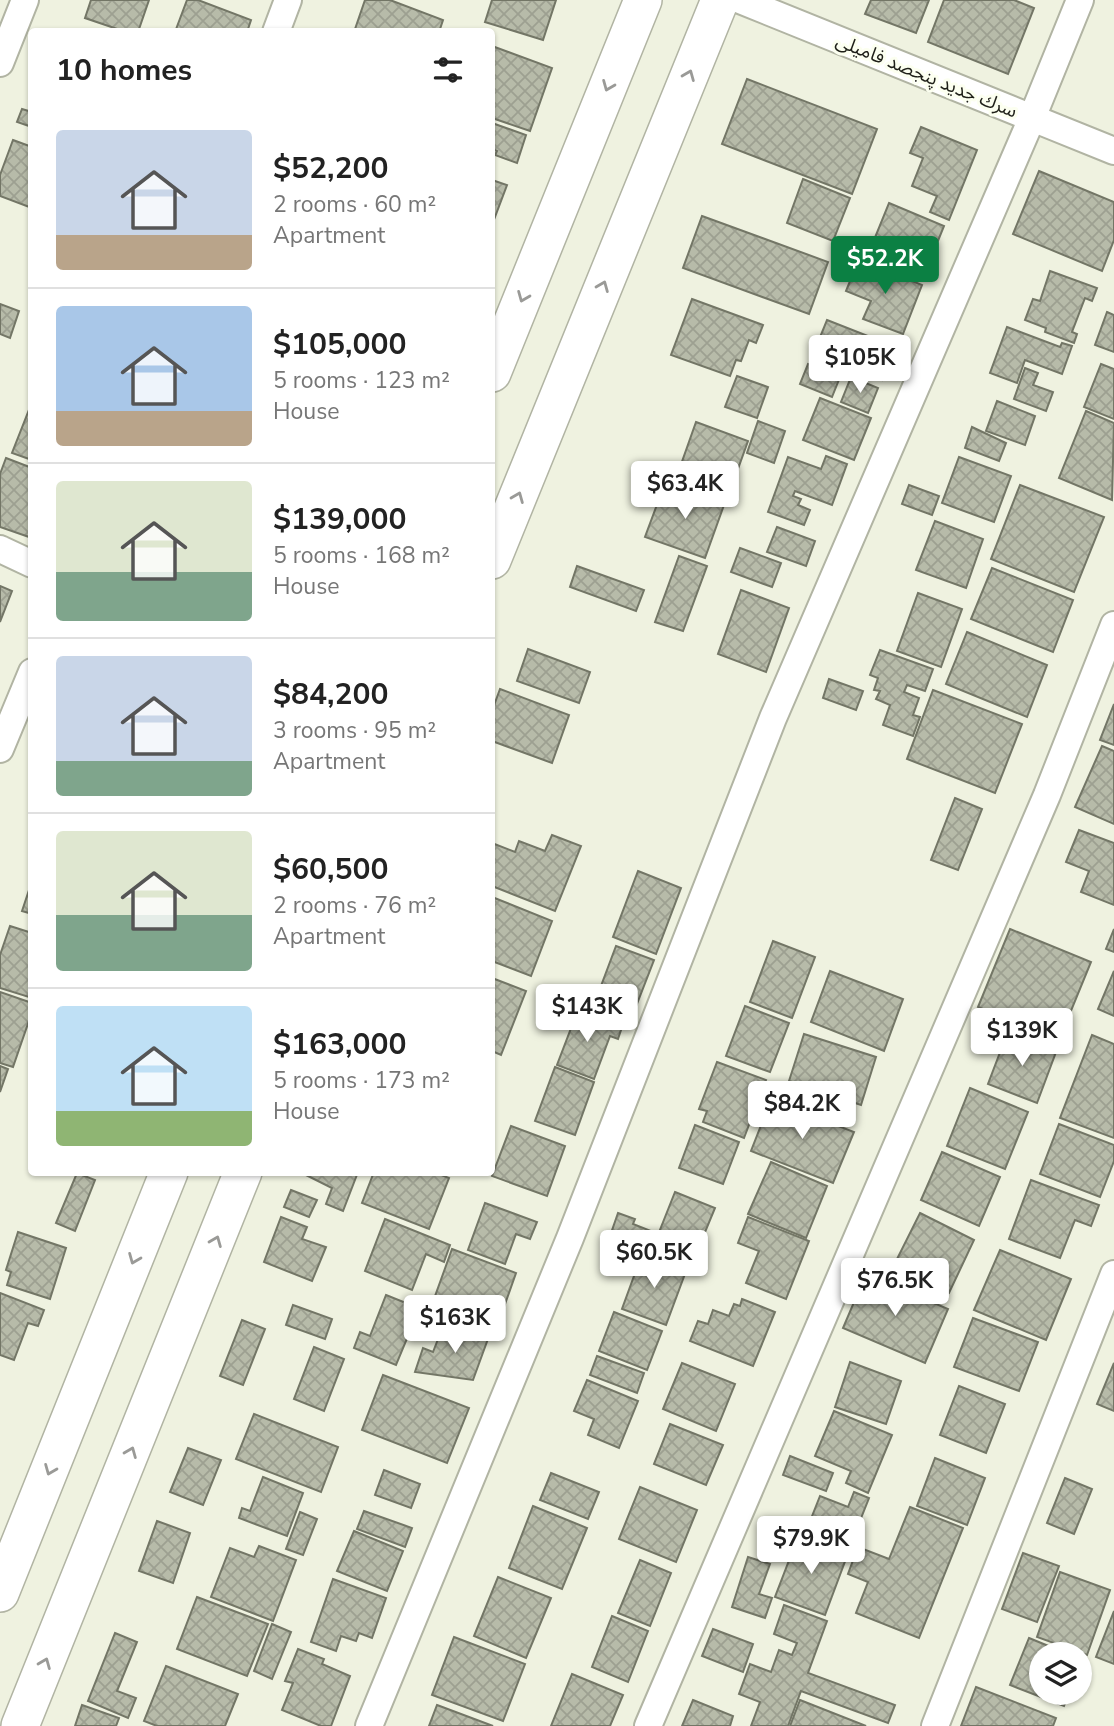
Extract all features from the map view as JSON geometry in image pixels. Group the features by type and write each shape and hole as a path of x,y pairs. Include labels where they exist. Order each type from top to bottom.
{"main road":[{"path":"495,366 643,0"},
{"path":"495,553 720,0"},
{"path":"0,1593 167,1176"},
{"path":"20,1726 241,1176"}],"street":[{"path":"0,63 25,0"},
{"path":"278,28 288,0"},
{"name":"سرك جدید پنجصد فامیلی","path":"740,0 1114,151"},
{"path":"369,1726 570,1238 773,718 1032,118 1080,0"},
{"path":"0,549 28,562"},
{"path":"648,1726 1047,795 1114,625"},
{"path":"0,749 28,682"},
{"path":"935,1726 1114,1274"}],"building":[{"path":"91,0 149,0 139,28 114,28 85,18"},
{"path":"187,0 198,0 251,20 248,28 176,28"},
{"path":"365,0 390,0 443,20 440,28 355,28"},
{"path":"492,0 556,0 543,40 485,22"},
{"path":"871,0 929,0 916,33 865,14"},
{"path":"944,0 1014,0 1034,8 1008,74 928,42"},
{"path":"495,47 552,68 530,131 495,119"},
{"path":"747,79 877,129 852,194 722,144"},
{"path":"22,109 28,111 28,126 17,122"},
{"path":"495,124 526,135 517,163 495,155"},
{"path":"921,127 977,150 949,220 930,212 937,196 912,186 923,158 910,153"},
{"path":"13,140 28,146 28,206 0,196 0,175"},
{"path":"1039,171 1114,202 1114,240 1102,271 1013,234"},
{"path":"803,179 850,198 833,241 787,223"},
{"path":"495,181 507,185 495,217"},
{"path":"889,203 944,226 929,263 874,240"},
{"path":"702,216 828,262 809,314 683,268"},
{"path":"859,259 922,285 903,334 863,319 871,301 846,291"},
{"path":"1050,271 1097,288 1092,301 1085,298 1072,332 1077,334 1074,343 1045,332 1046,328 1025,320 1033,299 1040,301"},
{"path":"692,299 763,325 756,343 749,340 741,361 736,360 730,376 671,355"},
{"path":"0,304 19,311 10,338 0,334"},
{"path":"1107,312 1114,315 1114,352 1095,345"},
{"path":"827,320 896,347 882,380 814,352"},
{"path":"1007,327 1060,347 1062,343 1072,346 1062,374 1025,360 1017,383 990,373"},
{"path":"808,364 840,377 832,397 800,384"},
{"path":"1101,364 1114,369 1114,419 1084,407"},
{"path":"1025,368 1038,373 1033,385 1053,392 1046,411 1014,399"},
{"path":"737,376 768,387 757,418 725,407"},
{"path":"851,377 878,388 868,413 841,402"},
{"path":"820,398 871,418 854,460 803,440"},
{"path":"997,401 1035,416 1025,445 986,431"},
{"path":"1086,411 1114,423 1112,500 1059,478"},
{"path":"28,412 28,459 12,453"},
{"path":"758,421 785,431 774,463 747,453"},
{"path":"696,422 748,441 730,491 678,473"},
{"path":"972,427 1006,443 999,461 965,448"},
{"path":"826,456 847,464 832,505 795,491 793,496 801,499 798,505 810,510 804,525 768,512 788,457 821,469"},
{"path":"959,457 1011,476 994,522 942,503"},
{"path":"6,458 28,466 28,537 0,527 0,474"},
{"path":"665,483 724,505 705,558 645,537"},
{"path":"909,485 939,496 932,515 902,504"},
{"path":"1020,485 1104,517 1074,592 991,559"},
{"path":"935,521 983,539 966,588 916,570"},
{"path":"777,527 815,541 806,566 767,552"},
{"path":"740,548 781,563 772,587 731,572"},
{"path":"679,556 707,566 683,631 655,622"},
{"path":"577,566 644,590 636,611 570,587"},
{"path":"992,568 1073,600 1053,652 971,619"},
{"path":"0,586 12,591 0,622"},
{"path":"741,590 789,608 766,672 718,654"},
{"path":"918,593 962,609 941,667 897,651"},
{"path":"967,632 1047,665 1027,717 946,684"},
{"path":"528,649 590,672 579,703 517,681"},
{"path":"880,650 933,669 925,691 907,685 904,692 919,698 913,715 920,717 913,736 883,725 890,705 876,699 880,691 874,690 878,678 870,675"},
{"path":"829,679 863,691 856,710 823,698"},
{"path":"500,689 569,715 552,763 495,742 495,703"},
{"path":"933,690 1022,724 995,793 907,759"},
{"path":"1114,704 1114,745 1100,740"},
{"path":"1102,746 1114,751 1114,824 1075,807"},
{"path":"955,798 982,809 958,870 931,860"},
{"path":"1079,830 1114,843 1114,905 1081,892 1089,871 1066,862"},
{"path":"552,835 581,846 555,911 495,887 495,844 515,852 519,841 545,851"},
{"path":"638,871 681,888 656,954 613,937"},
{"path":"28,893 28,913 22,911"},
{"path":"495,898 552,921 531,976 495,962"},
{"path":"10,926 28,932 28,997 0,988 0,955"},
{"path":"1010,929 1091,962 1059,1040 978,1007"},
{"path":"1114,929 1114,952 1106,949"},
{"path":"773,941 815,957 792,1018 750,1002"},
{"path":"616,946 654,960 635,1009 598,994"},
{"path":"830,971 903,999 884,1051 811,1022"},
{"path":"1114,971 1114,1016 1098,1009"},
{"path":"495,979 526,991 501,1055 495,1052"},
{"path":"0,992 28,1002 28,1024 13,1067 0,1063"},
{"path":"745,1006 789,1023 770,1072 726,1056"},
{"path":"578,1010 622,1027 618,1039 610,1036 594,1079 557,1065"},
{"path":"804,1034 876,1057 861,1105 789,1081"},
{"path":"1007,1034 1056,1052 1037,1103 988,1084"},
{"path":"1092,1035 1114,1044 1114,1138 1060,1118"},
{"path":"717,1062 766,1080 744,1138 703,1122 707,1111 699,1109"},
{"path":"0,1066 8,1069 0,1092"},
{"path":"555,1067 594,1082 575,1135 535,1121"},
{"path":"970,1088 1028,1112 1005,1169 947,1146"},
{"path":"771,1100 854,1132 833,1183 751,1151"},
{"path":"1059,1124 1114,1145 1114,1161 1100,1197 1040,1174"},
{"path":"695,1125 739,1142 723,1184 679,1168"},
{"path":"511,1126 565,1146 547,1196 492,1176 495,1176 495,1168"},
{"path":"942,1152 1000,1177 979,1226 921,1200"},
{"path":"771,1162 827,1186 806,1238 748,1214"},
{"path":"76,1176 95,1180 75,1231 56,1223"},
{"path":"308,1176 356,1176 343,1211 326,1204 332,1188"},
{"path":"372,1176 449,1178 429,1229 362,1203"},
{"path":"1031,1180 1099,1205 1091,1226 1075,1220 1060,1258 1009,1239"},
{"path":"291,1190 317,1200 309,1217 284,1207"},
{"path":"675,1192 715,1208 691,1266 652,1250"},
{"path":"485,1203 537,1222 530,1239 516,1234 505,1264 468,1250"},
{"path":"618,1213 635,1219 633,1224 651,1231 644,1251 609,1239"},
{"path":"920,1213 974,1240 949,1293 894,1265"},
{"path":"281,1217 307,1227 302,1239 326,1247 312,1281 264,1262"},
{"path":"748,1217 809,1241 786,1299 746,1283 759,1251 738,1243"},
{"path":"385,1219 450,1245 444,1262 426,1254 412,1290 365,1271"},
{"path":"18,1232 66,1248 50,1299 7,1285 11,1272 6,1270"},
{"path":"452,1249 516,1273 498,1324 434,1299"},
{"path":"1000,1250 1071,1279 1046,1340 974,1310"},
{"path":"642,1254 686,1271 666,1325 622,1309"},
{"path":"866,1274 948,1309 925,1363 843,1328"},
{"path":"0,1293 44,1310 38,1326 28,1323 14,1360 0,1355"},
{"path":"386,1295 426,1311 415,1339 408,1336 396,1365 354,1348 360,1332 370,1336"},
{"path":"742,1299 775,1312 753,1366 690,1341 698,1321 708,1324 713,1310 729,1316 734,1304 740,1306"},
{"path":"293,1305 332,1319 325,1339 286,1325"},
{"path":"614,1312 662,1331 647,1370 599,1351"},
{"path":"973,1318 1038,1342 1019,1391 954,1367"},
{"path":"242,1320 265,1329 243,1385 220,1376"},
{"path":"460,1325 489,1336 473,1380 415,1372 423,1348 433,1352 440,1334 454,1340"},
{"path":"314,1347 344,1359 324,1411 294,1399"},
{"path":"597,1356 644,1373 637,1393 590,1375"},
{"path":"850,1362 901,1381 886,1424 835,1407"},
{"path":"682,1363 735,1384 716,1431 663,1409"},
{"path":"1114,1363 1114,1411 1097,1404"},
{"path":"383,1375 469,1408 447,1463 362,1430"},
{"path":"587,1380 638,1401 619,1448 588,1435 594,1419 574,1411"},
{"path":"959,1386 1005,1404 986,1453 940,1435"},
{"path":"834,1411 892,1435 868,1493 846,1483 851,1471 815,1456"},
{"path":"254,1414 338,1447 321,1492 236,1459"},
{"path":"670,1424 723,1445 706,1485 654,1464"},
{"path":"188,1448 221,1460 203,1505 170,1492"},
{"path":"790,1456 833,1473 826,1491 783,1475"},
{"path":"935,1458 985,1478 967,1525 917,1506"},
{"path":"384,1470 420,1484 411,1508 375,1495"},
{"path":"551,1473 599,1492 588,1519 540,1500"},
{"path":"263,1477 303,1493 287,1536 239,1518 242,1508 250,1511"},
{"path":"1065,1478 1092,1489 1074,1534 1047,1523"},
{"path":"640,1487 697,1510 676,1562 619,1539"},
{"path":"854,1492 869,1498 848,1551 805,1534 820,1496 848,1507"},
{"path":"533,1506 587,1528 562,1589 509,1568"},
{"path":"910,1507 963,1528 919,1638 856,1613 868,1582 848,1574 858,1547 889,1559"},
{"path":"364,1511 412,1528 405,1547 357,1529"},
{"path":"300,1512 317,1519 303,1555 286,1549"},
{"path":"157,1521 190,1533 173,1583 139,1571"},
{"path":"354,1531 403,1551 387,1591 337,1571"},
{"path":"798,1537 847,1556 825,1615 775,1597"},
{"path":"259,1546 296,1560 273,1621 211,1597 230,1548 254,1557"},
{"path":"1023,1553 1059,1566 1037,1622 1002,1609"},
{"path":"748,1557 770,1564 759,1594 772,1598 765,1618 732,1607"},
{"path":"640,1560 671,1573 650,1626 618,1613"},
{"path":"1060,1572 1110,1590 1092,1642 1051,1642 1037,1637"},
{"path":"498,1577 551,1598 526,1658 474,1636"},
{"path":"333,1579 386,1598 372,1638 359,1633 356,1641 341,1636 336,1651 311,1642"},
{"path":"197,1597 268,1624 247,1676 177,1649"},
{"path":"784,1605 827,1621 808,1673 895,1705 888,1723 801,1691 788,1726 751,1726 760,1702 739,1694 750,1664 771,1672 779,1650 792,1655 797,1643 774,1634"},
{"path":"1114,1611 1114,1664 1096,1657"},
{"path":"612,1616 648,1631 628,1682 592,1667"},
{"path":"272,1624 291,1632 272,1679 254,1671"},
{"path":"713,1629 753,1644 743,1672 702,1656"},
{"path":"115,1633 137,1642 117,1691 136,1698 128,1718 88,1701"},
{"path":"454,1637 525,1664 503,1721 432,1695"},
{"path":"1029,1638 1039,1642 1029,1642 1029,1692 1010,1685"},
{"path":"298,1649 324,1659 322,1664 350,1676 331,1726 321,1726 282,1710 293,1683 285,1681"},
{"path":"166,1666 238,1694 225,1726 157,1726 144,1721"},
{"path":"572,1674 623,1695 610,1726 551,1726"},
{"path":"976,1687 1056,1718 1053,1726 961,1726"},
{"path":"693,1700 733,1716 730,1726 682,1726"},
{"path":"800,1700 866,1726 790,1726"},
{"path":"82,1705 119,1718 116,1726 75,1726"},
{"path":"437,1705 493,1726 429,1726"}]}
